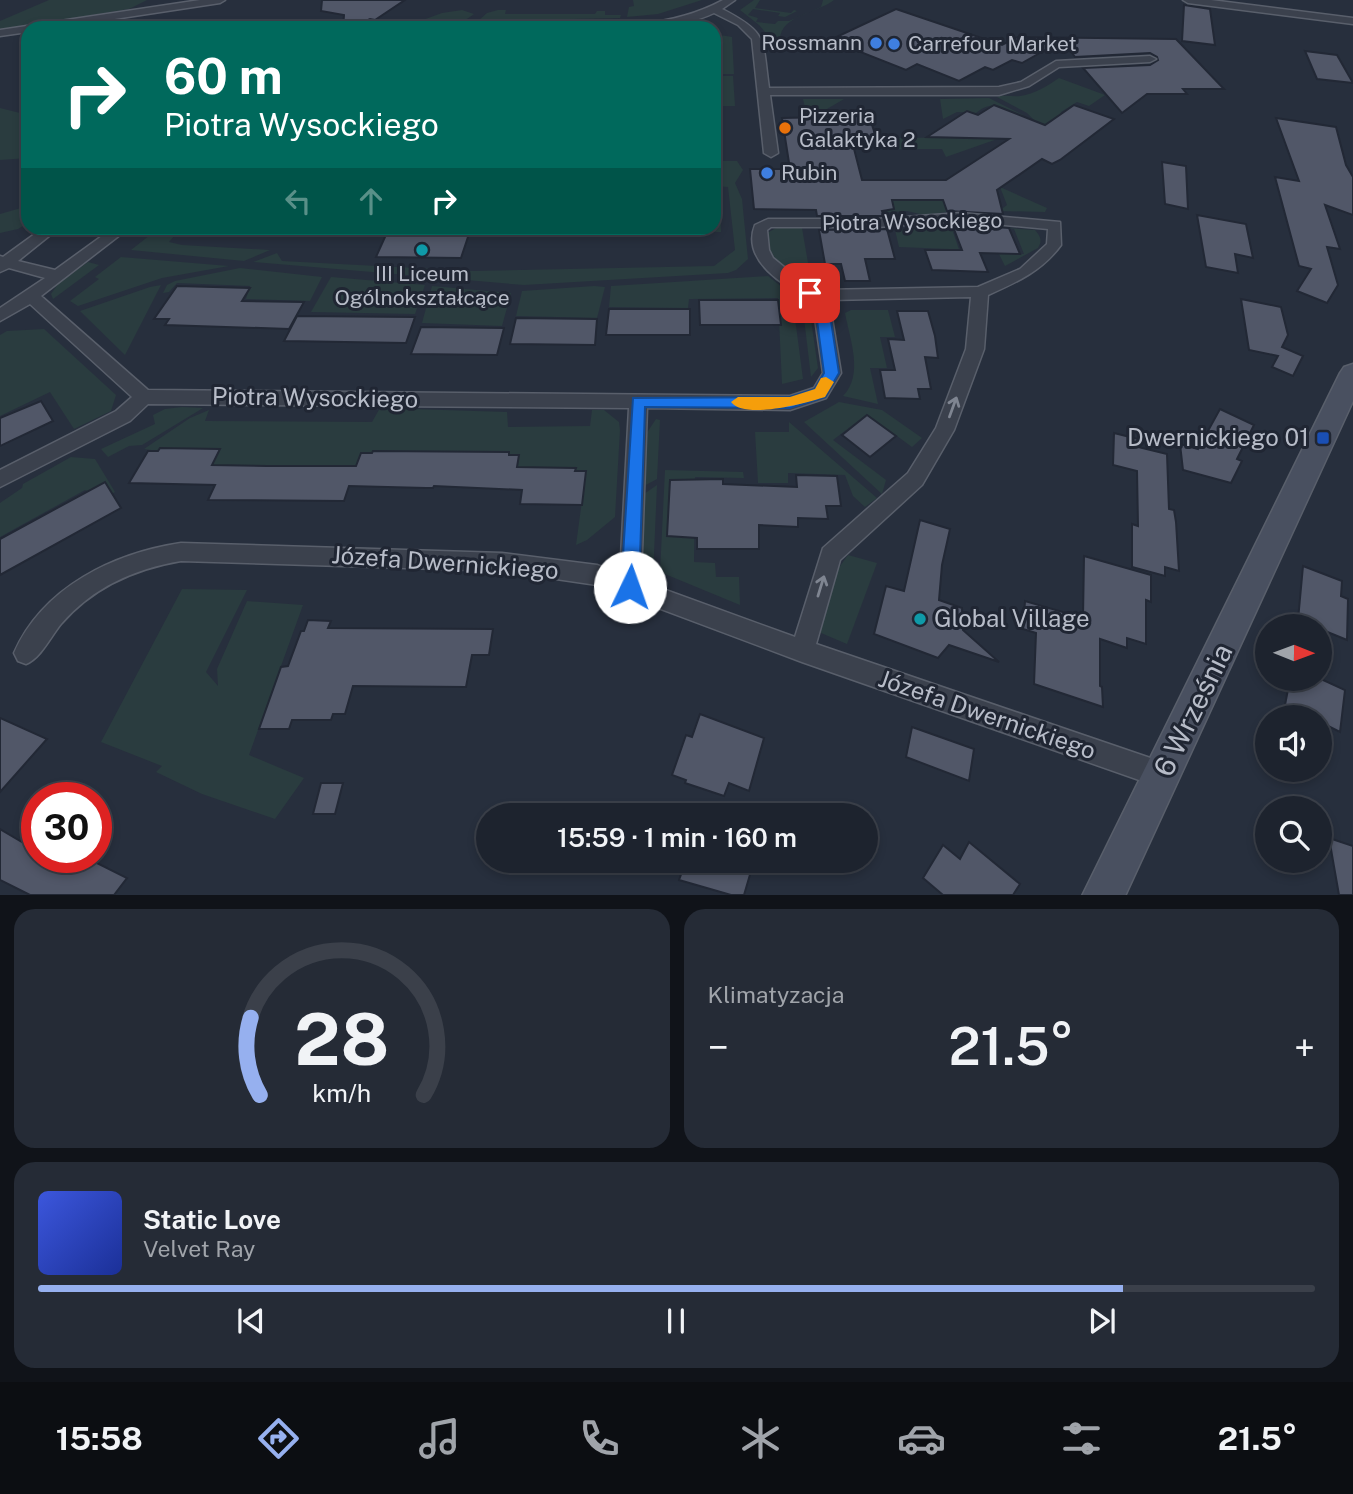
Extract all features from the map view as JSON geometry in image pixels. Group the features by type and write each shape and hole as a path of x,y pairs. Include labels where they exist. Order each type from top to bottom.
{"street":[{"path":"166,9 183,0"},
{"path":"84,21 220,0"},
{"path":"675,21 715,9 730,0"},
{"path":"1188,0 1353,21"},
{"path":"715,9 742,23 757,38 771,153"},
{"path":"0,33 21,30"},
{"path":"764,92 981,92 1025,84 1056,64 1150,59"},
{"name":"Piotra Wysockiego","path":"961,217 1055,225 1054,244 1043,258 1025,272 981,292 820,295 810,293 771,265 763,255 760,228 768,223 877,223 961,217"},
{"path":"2,263 42,235"},
{"path":"0,316 113,235"},
{"path":"2,263 58,276"},
{"path":"802,651 831,555 915,479 945,430 975,349 981,292"},
{"name":"Piotra Wysockiego","path":"144,397 790,403 820,393 832,373 820,295"},
{"path":"0,479 123,416 144,397 31,296"},
{"name":"6 Września","path":"1104,895 1353,373"},
{"path":"630,587 638,402"},
{"name":"Józefa Dwernickiego","path":"26,653 46,623 84,586 129,562 155,554 181,552 502,562 597,575 802,651 1162,775"}],"shaded area":[{"path":"49,0 147,0 129,9 55,21 21,21 21,27 0,30 0,21"},
{"path":"633,0 702,0 658,14 627,17 629,7 634,6"},
{"path":"754,0 760,0 755,8 791,13 797,11 785,17 778,16 780,13 753,9 748,15 758,18 756,22 775,24 799,17 782,31 780,39 791,40 771,39 740,10"},
{"path":"823,0 834,0 827,4 821,7"},
{"path":"462,10 474,14 462,21 420,21 442,13"},
{"path":"506,10 505,14 595,14 597,11 605,11 605,15 621,15 620,18 478,21 487,13"},
{"path":"721,35 732,37 734,74 721,74"},
{"path":"721,76 733,76 735,106 722,106"},
{"path":"1059,78 1105,95 1089,106 1077,102 1061,112 1059,118 1068,121 1030,128 1034,120 1027,113 997,97 1031,93"},
{"path":"989,98 1023,115 1027,120 996,106 983,108 976,113 957,112 943,119 940,99"},
{"path":"803,99 844,99 815,116 817,124 802,124 800,117 806,112"},
{"path":"0,108 21,113 21,158 0,160"},
{"path":"1003,137 946,157 942,149 894,149 891,138"},
{"path":"721,161 737,161 743,170 735,183 742,199 748,259 736,270 728,273 524,285 253,262 277,253 282,261 473,271 714,266 735,250 728,187 721,186"},
{"path":"1000,187 1047,208 1045,212 999,211 1007,205"},
{"path":"891,198 957,200 954,211 924,215 907,211 873,213 865,210 894,209"},
{"path":"21,208 21,227 0,233 0,214"},
{"path":"961,224 960,231 953,232 961,255 949,249 899,247 895,230"},
{"path":"778,227 802,228 812,286 791,273 768,252 767,233"},
{"path":"993,227 1035,230 1040,238 1040,245 1005,266 998,252 1024,254 1014,229"},
{"path":"150,235 174,236 169,242 182,245 270,250 244,261 131,250"},
{"path":"121,257 229,266 162,278 78,306 70,301 99,279 95,277"},
{"path":"88,262 99,265 53,299 51,294 58,284"},
{"path":"240,268 322,277 310,301 246,299 250,286 177,283 169,292 163,293 167,285 175,281"},
{"path":"768,276 792,295 803,379 782,384 778,298 689,299 688,308 609,307 611,286"},
{"path":"331,277 425,285 415,314 311,312"},
{"path":"161,285 125,355 80,311 150,287"},
{"path":"432,286 511,293 502,326 422,323"},
{"path":"605,287 597,318 516,316 522,291"},
{"path":"809,306 818,368 811,377 803,310"},
{"path":"851,310 888,310 895,337 880,337 887,368 870,368 878,404 843,396 853,378 854,368 845,313"},
{"path":"44,329 116,395 111,411 74,429 50,392 0,416 0,335 7,331"},
{"path":"839,402 882,410 922,438 912,447 867,414 833,440 886,480 882,494 804,422"},
{"path":"203,408 142,445 129,446 108,457 101,449 155,424 153,415 165,409"},
{"path":"380,408 507,412 508,427 590,426 592,410 604,410 619,422 620,430 615,517 587,540 576,545 586,471 575,471 575,468 516,468 509,452 422,451 421,454 373,451 356,466 297,466 289,481 266,468 266,465 212,465 219,449 185,448 183,452 174,448 160,448 158,451 144,449 190,418 209,410 205,421 372,422"},
{"path":"656,419 660,420 657,479 644,486 646,434"},
{"path":"789,422 877,498 865,507 853,496 845,475 788,473 788,483 758,483 755,432 789,432"},
{"path":"71,457 95,459 115,492 104,498 85,490 0,537 0,503 22,488 23,484"},
{"path":"665,470 743,472 744,478 695,477 694,562 715,563 716,577 739,577 740,605 660,572"},
{"path":"657,485 653,577 641,561 639,539 644,494"},
{"path":"848,555 877,563 847,644 821,633 821,624 838,569"},
{"path":"182,589 247,590 206,672 218,686 217,669 247,601 303,605 249,755 304,778 275,819 202,794 156,772 162,766 101,742"}],"building":[{"path":"322,0 405,0 375,20 344,21 344,15 321,11"},
{"path":"1184,5 1210,9 1215,45 1182,41"},
{"path":"896,9 1002,45 1018,37 1176,39 1224,89 1183,89 1187,94 1147,94 1122,113 1083,68 1150,65 1158,60 1150,53 1075,57 1063,40 1022,63 1012,60 993,70 985,67 959,81 917,64 906,70 830,40"},
{"path":"1305,51 1337,55 1353,83 1317,79"},
{"path":"994,105 1045,125 1074,105 1114,119 1060,160 1052,164 1042,159 997,190 1003,214 947,211 943,200 892,200 894,209 882,211 884,216 817,216 816,210 754,209 750,169 790,169 782,118 869,116 877,140 852,141 862,180 946,180 1009,139 927,137 967,111 978,115"},
{"path":"1276,118 1336,127 1346,165 1353,177 1353,215 1325,205 1340,249 1327,247 1338,285 1327,303 1297,291 1311,269 1299,266 1275,177 1299,181"},
{"path":"1162,162 1186,166 1188,209 1165,204"},
{"path":"1197,215 1246,224 1253,258 1235,254 1238,273 1206,267"},
{"path":"952,224 1009,228 1020,254 980,253 988,272 932,270 925,250 962,250"},
{"path":"887,229 895,259 865,259 870,281 845,281 841,264 825,264 819,230"},
{"name":"III Liceum Ogólnokształcące","path":"386,235 469,235 461,258 376,257"},
{"path":"177,286 250,288 242,301 304,302 289,329 165,325 169,319 154,319"},
{"path":"1241,299 1281,307 1288,335 1282,347 1303,356 1293,376 1272,367 1278,356 1249,350"},
{"path":"699,300 778,300 781,325 700,325"},
{"path":"609,309 690,309 690,335 606,335"},
{"path":"897,311 928,311 935,336 938,358 925,357 931,389 918,389 920,399 885,398 880,370 895,370 888,339 904,340"},
{"path":"297,316 415,317 406,343 284,341"},
{"path":"516,318 597,319 595,345 510,344"},
{"path":"421,327 504,328 497,355 411,354"},
{"path":"41,401 53,421 0,446 0,418"},
{"path":"1220,409 1254,425 1237,459 1242,461 1231,483 1183,470 1180,444 1198,449"},
{"path":"867,415 896,436 870,457 842,435"},
{"path":"1114,433 1138,439 1138,447 1167,454 1169,509 1174,510 1176,522 1179,571 1165,567 1165,576 1132,567 1132,524 1138,526 1137,471 1113,465"},
{"path":"160,448 220,449 212,465 267,466 356,466 361,453 373,451 509,452 509,455 519,455 517,467 576,468 575,471 586,471 582,505 520,504 522,490 434,486 349,486 344,501 208,500 215,485 129,483 148,451 158,451"},
{"path":"796,475 837,476 841,506 826,506 828,519 798,518 798,527 759,525 759,549 697,549 697,538 667,536 670,480 723,479 723,484 797,487"},
{"path":"105,482 121,508 0,575 0,539"},
{"name":"Global Village","path":"920,520 950,529 942,565 939,600 962,608 963,630 999,662 949,645 938,658 874,634 886,586 904,591"},
{"path":"1084,556 1151,575 1151,602 1146,600 1146,644 1127,638 1127,648 1100,639 1103,707 1034,684 1036,633 1023,629 1025,601 1083,618"},
{"path":"1303,566 1342,581 1341,596 1348,599 1347,640 1332,634 1332,614 1299,614"},
{"path":"308,620 331,621 328,628 493,629 489,655 472,655 466,687 353,686 345,714 333,714 331,720 292,720 289,729 259,729 281,667 288,666"},
{"path":"1332,684 1345,690 1340,732 1332,728 1332,705 1285,705 1288,691 1332,691"},
{"path":"700,714 764,738 749,791 729,783 724,796 685,783 686,780 672,775 686,735 692,737"},
{"path":"0,718 47,739 0,792"},
{"path":"912,727 974,749 969,781 906,757"},
{"path":"321,783 343,783 335,814 313,814"},
{"path":"0,829 21,841 21,873 112,873 112,870 127,878 114,895 30,895 0,880"},
{"path":"1332,839 1353,846 1353,895 1339,895"},
{"path":"969,842 1020,884 1013,895 943,895 923,878 943,845 960,859"},
{"path":"682,873 750,873 744,895 731,895 679,880"}],"slow traffic":[{"path":"738,402 790,403 820,393 826,382"}],"place":[{"name":"Rossmann","path":"876,43"},
{"name":"Carrefour Market","path":"894,44"},
{"name":"Pizzeria Galaktyka 2","path":"785,128"},
{"name":"Rubin","path":"767,173"},
{"name":"III Liceum Ogólnokształcące","path":"422,250"},
{"name":"Dwernickiego 01","path":"1323,438"},
{"name":"Global Village","path":"920,619"}],"route":[{"path":"630,587 638,402 790,403 820,393 832,373 820,295 810,293"}]}
